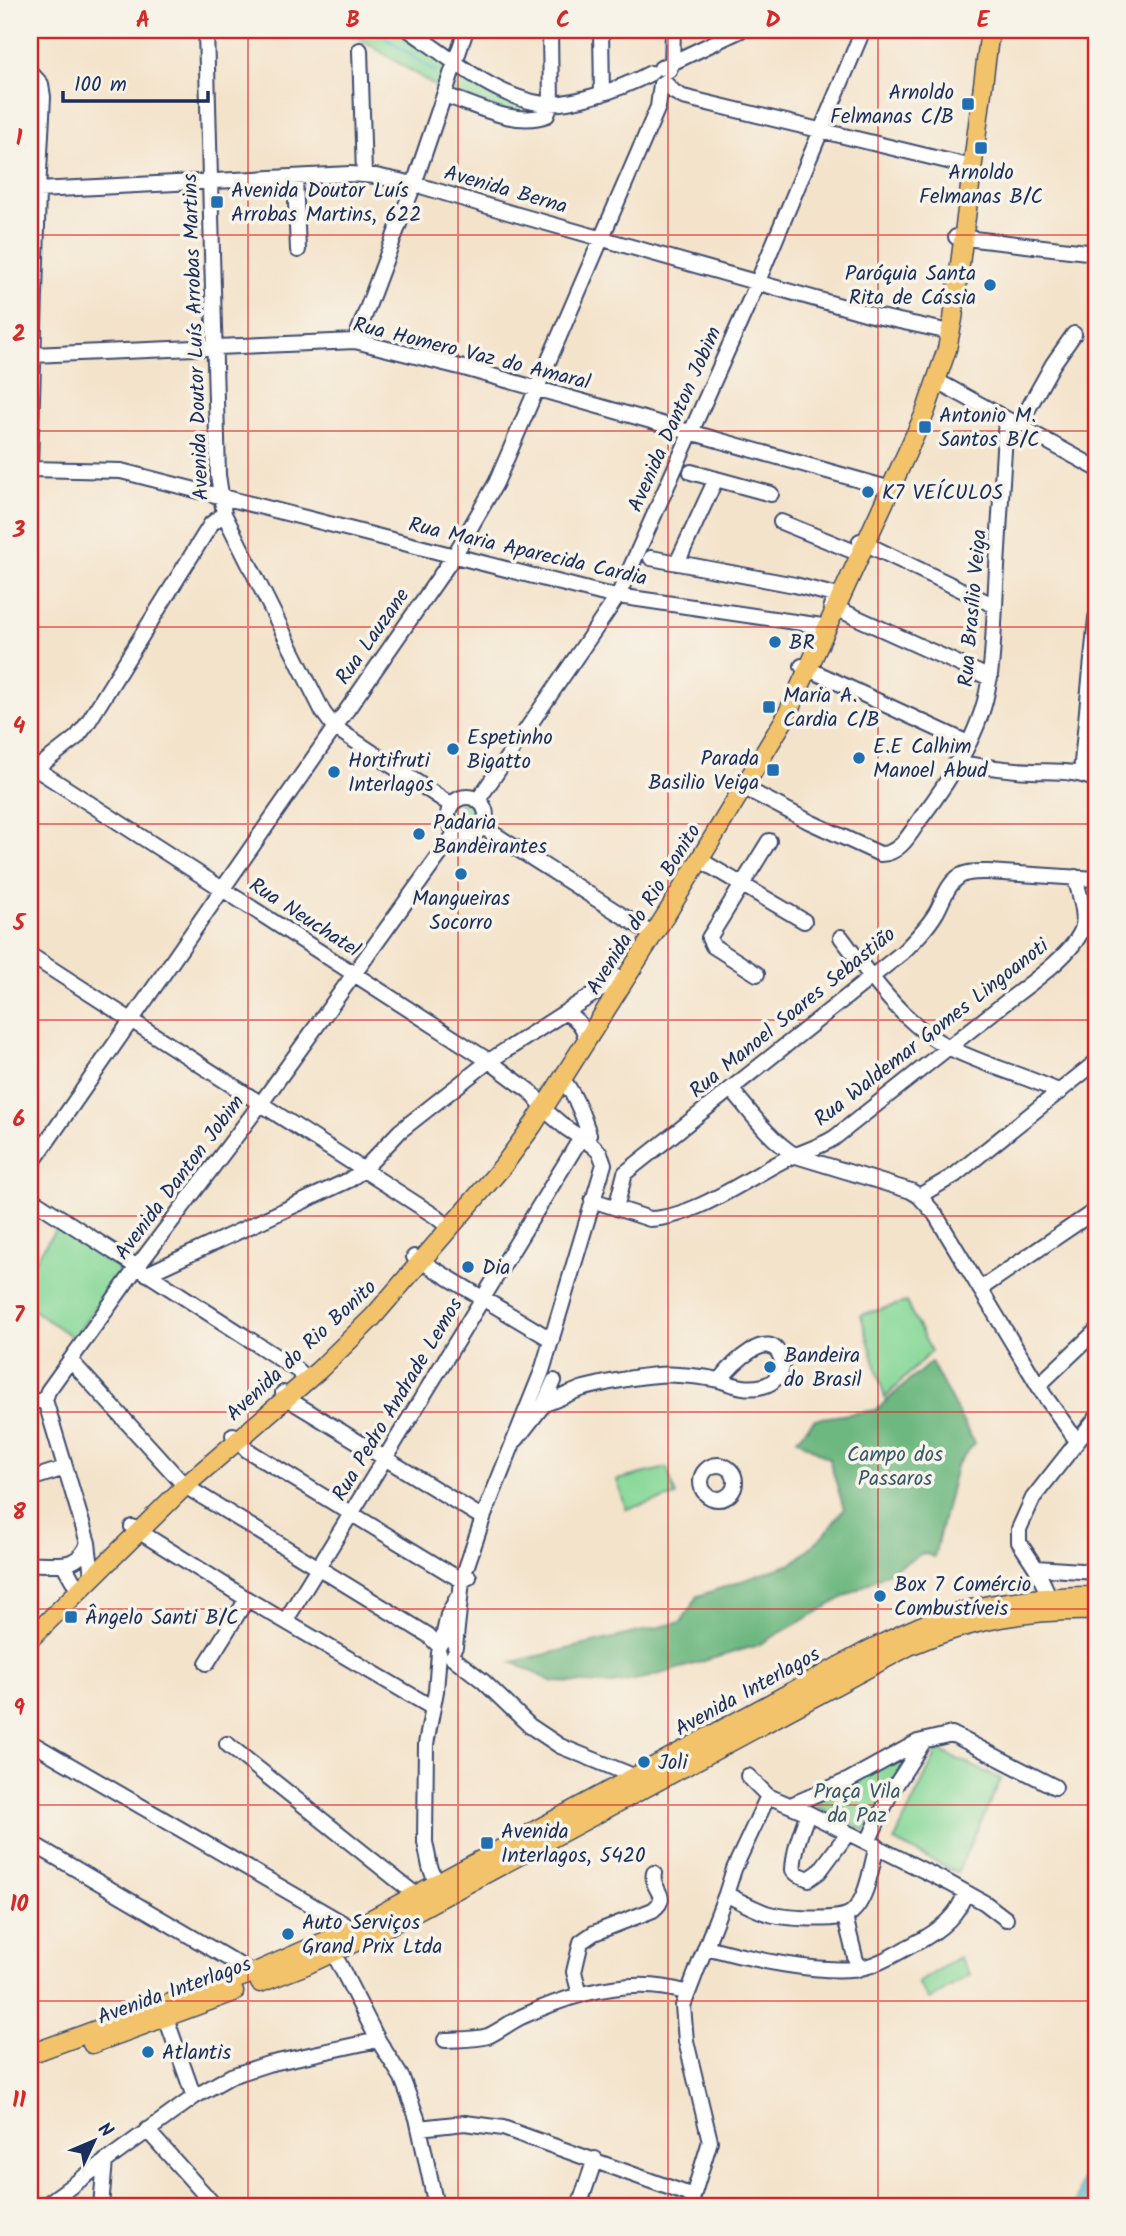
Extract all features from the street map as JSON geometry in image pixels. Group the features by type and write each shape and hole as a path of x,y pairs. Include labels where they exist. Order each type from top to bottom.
{"main road":[{"name":"Avenida do Rio Bonito","path":"969,166 982,30"},
{"name":"Avenida do Rio Bonito","path":"541,1105 563,1080 620,977 700,860 806,668 860,546 925,413 937,381 946,332 990,30"},
{"name":"Avenida do Rio Bonito","path":"888,487 920,409 946,332"},
{"name":"Avenida do Rio Bonito","path":"30,1639 78,1586 182,1484 373,1317 418,1259 513,1153 741,786"},
{"name":"Avenida do Rio Bonito","path":"30,1629 78,1586"},
{"name":"Avenida Interlagos","path":"30,2054 253,1973 379,1931 644,1781 855,1657 949,1615 998,1602 1049,1596 1096,1596"},
{"name":"Avenida Interlagos","path":"30,2066 306,1965 353,1929 437,1884 883,1659 947,1630 975,1622 1054,1610 1096,1611"}],"street":[{"name":"Avenida Doutor Luís Arrobas Martins","path":"206,30 219,483 224,514 323,712 334,727 451,805"},
{"path":"409,30 500,91 536,103 603,94 661,75 741,30"},
{"path":"355,341 414,184 466,30"},
{"path":"444,95 494,113 528,119 547,115 551,103 550,30"},
{"path":"601,30 603,94"},
{"name":"Rua Lauzane","path":"30,1166 454,556 496,483 658,107 661,98 661,75 673,30"},
{"name":"Avenida Danton Jobim","path":"478,800 618,596 758,282 863,30"},
{"path":"360,50 364,174"},
{"path":"30,72 41,83 43,96 30,468"},
{"path":"661,75 674,92 683,97 969,166"},
{"name":"Avenida Berna","path":"38,190 364,174 414,184 876,316 946,332"},
{"path":"295,178 298,250"},
{"path":"960,237 1096,253"},
{"path":"1012,422 1074,334"},
{"name":"Rua Homero Vaz do Amaral","path":"32,355 355,341 888,487"},
{"path":"937,381 1096,468"},
{"name":"Rua Brasílio Veiga","path":"741,786 880,854 887,855 899,848 933,802 968,743 984,703 995,636 995,606 1012,422"},
{"name":"Rua Maria Aparecida Cardia","path":"30,468 121,471 618,596 825,626"},
{"path":"691,472 771,494"},
{"path":"677,563 716,479"},
{"path":"33,767 77,737 87,724 212,524 224,514"},
{"path":"781,522 860,546 995,606"},
{"path":"651,558 795,585 836,601 990,678"},
{"path":"1081,773 1096,618"},
{"path":"806,668 968,743"},
{"path":"956,763 1081,773 1096,780"},
{"name":"Rua Neuchatel","path":"33,767 489,1061 532,1093 541,1105 587,1138"},
{"path":"472,797 478,800 486,816 483,827 474,834 456,832 447,816 451,805 460,798 472,797"},
{"path":"483,827 650,933"},
{"name":"Avenida Danton Jobim","path":"45,1400 48,1391 142,1270 456,832"},
{"path":"757,974 713,946 709,938 769,841"},
{"path":"700,860 804,921"},
{"name":"Rua Manoel Soares Sebastião","path":"625,1173 903,952 923,932 945,894 960,876 970,872 988,872 1096,879"},
{"name":"Rua Waldemar Gomes Lingoanoti","path":"592,1200 650,1219 661,1219 704,1203 834,1138 1050,966 1081,934 1083,913 1075,877"},
{"path":"841,937 871,977 918,1026 949,1048 1060,1092"},
{"path":"30,955 262,1102 447,1226"},
{"path":"142,1270 323,1194 363,1170 400,1131 489,1061 620,977"},
{"path":"565,1013 579,1021 585,1037"},
{"path":"919,1196 955,1175 1096,1062"},
{"path":"437,1884 425,1842 426,1744 446,1650 448,1615 465,1583 512,1443 552,1340 604,1164 600,1153 587,1138 570,1089 563,1080"},
{"path":"731,1089 766,1131 796,1156 919,1196 935,1214 1039,1385 1077,1441"},
{"name":"Rua Pedro Andrade Lemos","path":"286,1620 483,1299 587,1138"},
{"path":"604,1164 625,1173 616,1208"},
{"path":"30,1198 305,1378"},
{"path":"980,1289 1096,1210"},
{"path":"418,1259 552,1340"},
{"path":"1039,1385 1096,1331"},
{"path":"71,1361 182,1484 428,1634 530,1726 559,1746 644,1781"},
{"path":"544,1404 581,1389 663,1374 720,1380"},
{"path":"539,1377 581,1389"},
{"path":"512,1443 523,1434 544,1404 554,1381"},
{"path":"285,1395 386,1460 482,1529"},
{"path":"30,1402 45,1400 89,1543 93,1571"},
{"path":"1049,1596 1036,1568 1019,1542 1019,1529 1032,1498 1096,1418"},
{"path":"235,1438 247,1450 465,1583"},
{"path":"30,1479 65,1468"},
{"path":"135,1530 433,1708"},
{"path":"30,1564 64,1565 79,1558 89,1543"},
{"path":"64,1565 78,1586"},
{"path":"1036,1568 1096,1572"},
{"path":"207,1663 247,1599"},
{"path":"791,1805 849,1780 911,1745 952,1734 1055,1787"},
{"path":"726,1894 751,1908 769,1914 845,1917 852,1912 863,1893 872,1844 890,1794 925,1740"},
{"path":"30,1742 353,1929"},
{"path":"227,1744 416,1895"},
{"path":"748,1776 768,1796 872,1844 965,1892 1006,1919"},
{"path":"419,2128 465,2123 503,2127 595,2160 691,2201 710,2141 683,2020 683,2006 734,1869 768,1796"},
{"path":"808,1813 797,1843 793,1870 803,1878 809,1879 819,1872 848,1833"},
{"path":"30,1842 253,1973"},
{"path":"580,1995 574,1972 581,1942 594,1933 653,1910 661,1904 654,1873"},
{"path":"706,1947 789,1965 858,1969 881,1962 938,1930 958,1907 965,1892"},
{"path":"845,1917 858,1969"},
{"path":"330,1947 378,2040 402,2078 419,2128 436,2206"},
{"path":"445,2040 485,2037 519,2018 580,1995 650,1985 687,1993"},
{"path":"166,2018 194,2097"},
{"path":"44,2206 194,2097 246,2071 378,2040"},
{"path":"147,2130 209,2204"},
{"path":"579,2206 595,2160"},
{"path":"101,2206 105,2161"}],"green space":[{"path":"347,30 400,30 443,60 444,74 440,85 438,88"},
{"path":"460,69 535,105 533,116 499,109 454,94"},
{"path":"467,802 477,806 481,816 477,826 467,830 457,826 453,816 457,806"},
{"path":"62,1220 123,1266 74,1338 30,1308 30,1268"},
{"path":"906,1302 931,1351 885,1398 861,1315"},
{"name":"Campo dos Passaros","path":"931,1362 974,1443 956,1466 934,1557 923,1553 758,1645 650,1677 612,1684 553,1682 512,1662 681,1622 698,1596 793,1563 823,1536 844,1509 829,1459 797,1439 815,1419 876,1410"},
{"path":"667,1468 676,1496 626,1509 617,1480"},
{"path":"938,1750 1001,1779 957,1873 894,1841"},
{"name":"Praça Vila da Paz","path":"911,1751 871,1828 865,1831 808,1802"},
{"path":"959,1957 970,1975 929,2000 918,1983"}],"water":[{"path":"1096,2127 1096,2206 1075,2206"}],"waterway":[{"path":"373,30 436,72"}],"place":[{"name":"Arnoldo Felmanas C/B","path":"968,104"},
{"name":"Arnoldo Felmanas B/C","path":"981,148"},
{"name":"Avenida Doutor Luís Arrobas Martins, 622","path":"217,202"},
{"name":"Paróquia Santa Rita de Cássia","path":"990,285"},
{"name":"Antonio M. Santos B/C","path":"925,427"},
{"name":"K7 VEÍCULOS","path":"868,492"},
{"name":"BR","path":"775,642"},
{"name":"Maria A. Cardia C/B","path":"769,707"},
{"name":"Espetinho Bigatto","path":"453,749"},
{"name":"E.E Calhim Manoel Abud","path":"859,758"},
{"name":"Parada Basilio Veiga","path":"773,770"},
{"name":"Hortifruti Interlagos","path":"334,772"},
{"name":"Padaria Bandeirantes","path":"419,834"},
{"name":"Mangueiras Socorro","path":"461,874"},
{"name":"Dia","path":"468,1267"},
{"name":"Bandeira do Brasil","path":"770,1367"},
{"name":"Box 7 Comércio Combustíveis","path":"880,1596"},
{"name":"Ângelo Santi B/C","path":"71,1617"},
{"name":"Joli","path":"644,1762"},
{"name":"Avenida Interlagos, 5420","path":"487,1843"},
{"name":"Auto Serviços Grand Prix Ltda","path":"288,1934"},
{"name":"Atlantis","path":"148,2052"}]}
